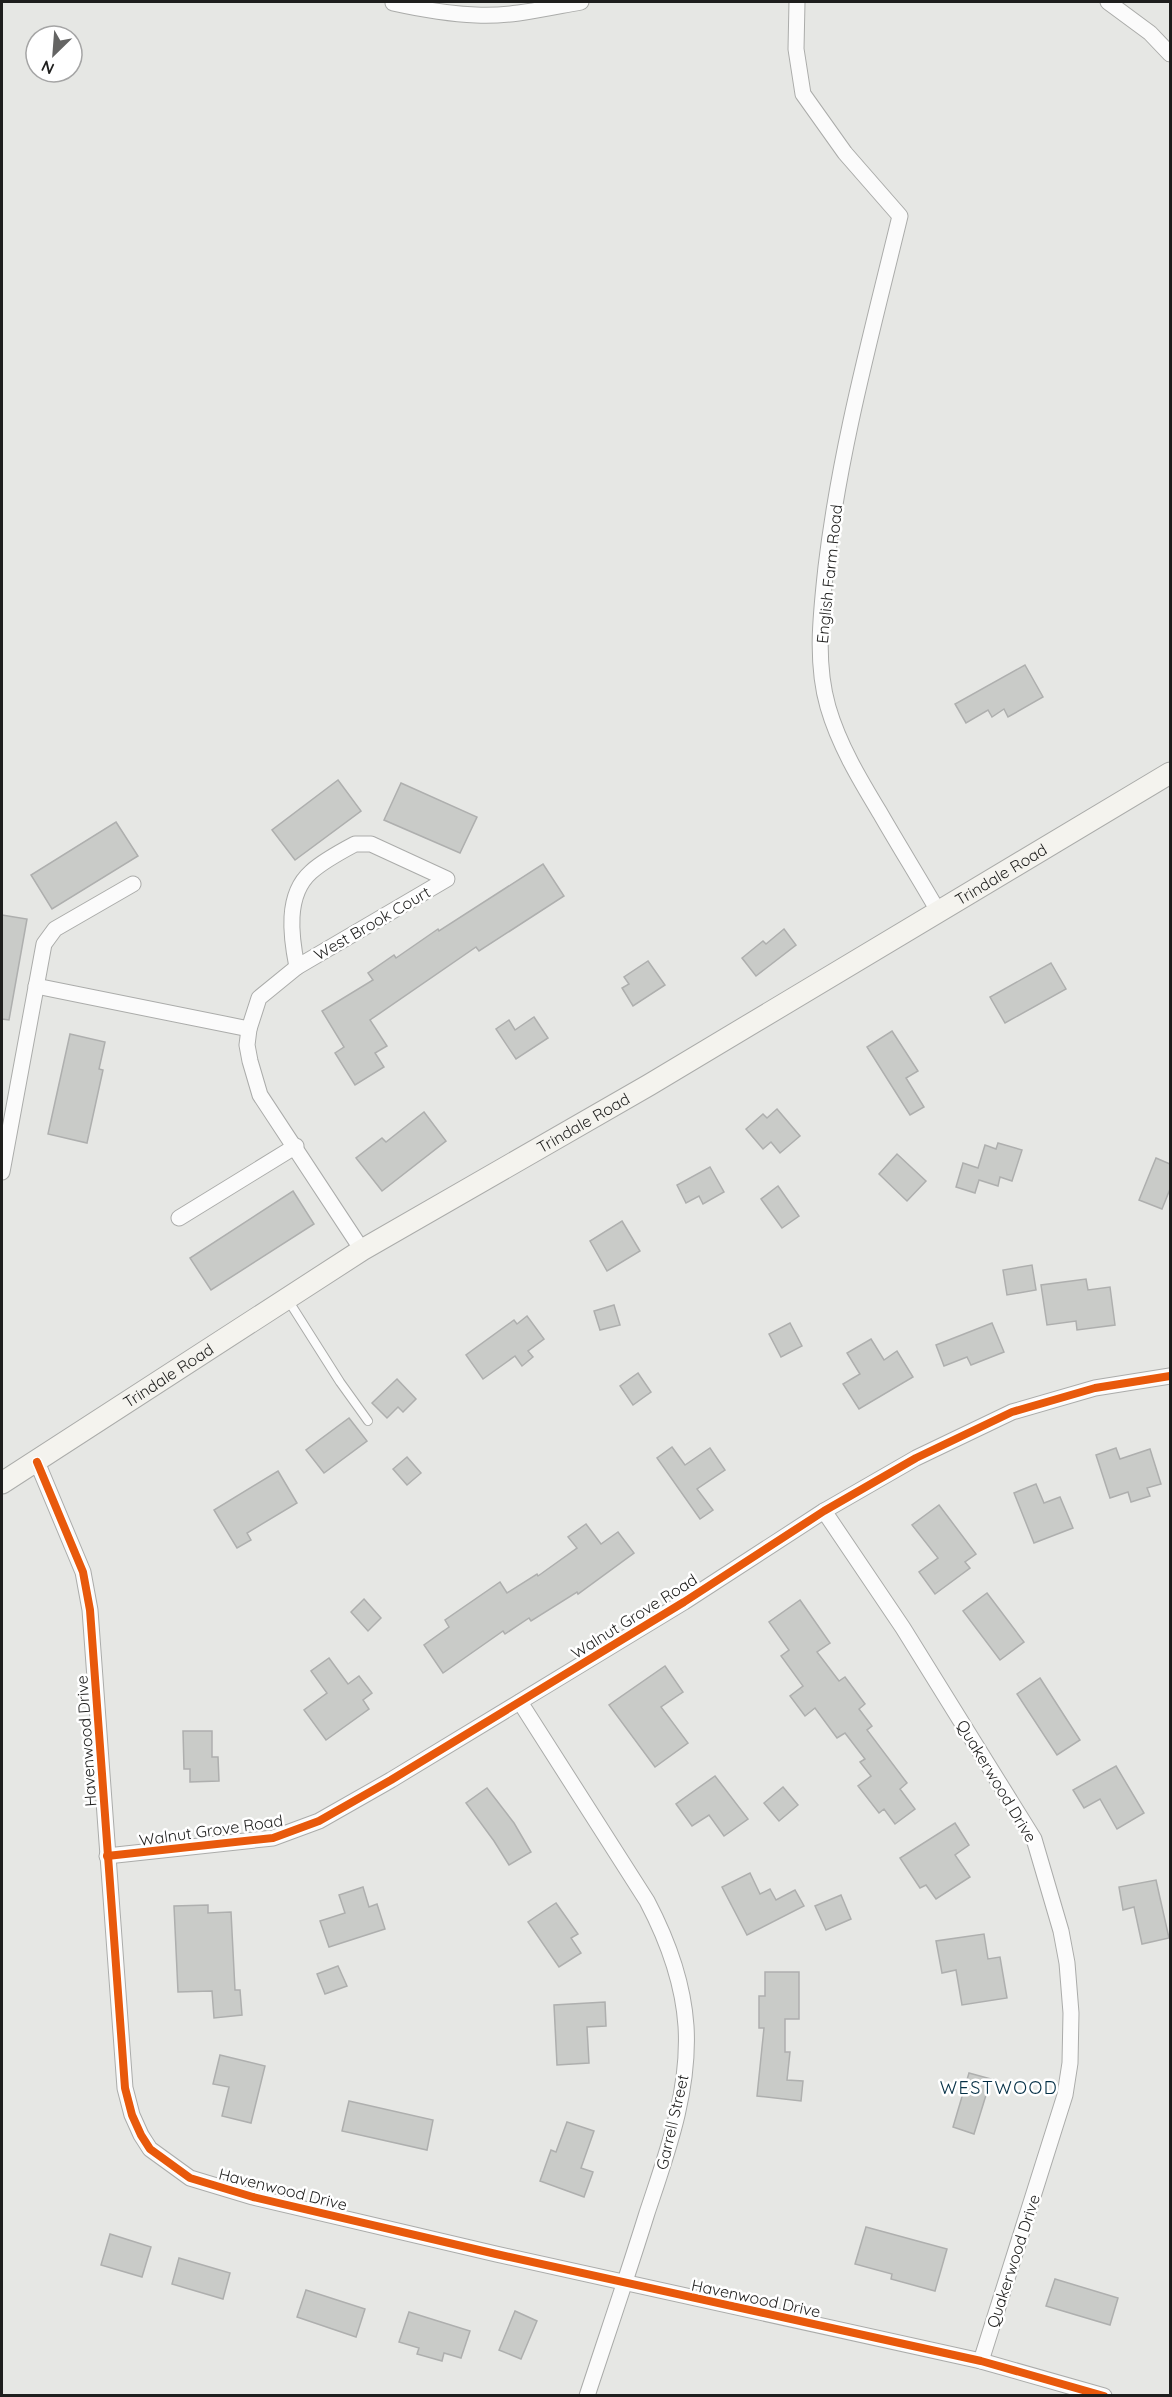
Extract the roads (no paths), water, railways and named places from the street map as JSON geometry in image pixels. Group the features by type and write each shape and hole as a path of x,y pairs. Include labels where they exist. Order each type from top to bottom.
{"main road":[{"name":"Trindale Road","path":"2,1483 362,1250 649,1085 1170,773"}],"street":[{"path":"393,3 437,12 477,15 515,14 581,2"},
{"name":"English Farm Road","path":"798,2 796,50 803,94 845,153 900,216 842,465 822,608 821,674 828,706 839,738 862,782 938,911"},
{"path":"1108,2 1150,33 1170,54"},
{"name":"West Brook Court","path":"297,967 291,936 298,890 309,873 331,858 355,844 371,844 447,879 297,967 259,999 249,1029 247,1045 260,1095 296,1146 362,1250"},
{"path":"2,1172 44,944 55,929 133,884"},
{"path":"36,987 249,1029"},
{"path":"179,1218 296,1146"},
{"name":"Walnut Grove Road","path":"107,1856 240,1843 289,1833 319,1821 392,1780 684,1602 824,1511 916,1458 1012,1412 1095,1388 1170,1376"},
{"name":"Havenwood Drive","path":"37,1462 86,1584 90,1610 124,2088 132,2115 150,2149 190,2178 253,2197 625,2284 981,2361 1104,2396"},
{"name":"Quakerwood Drive","path":"824,1511 903,1628 1034,1839 1061,1930 1067,1963 1070,2033 1070,2062 1065,2095 981,2361"},
{"name":"Garrell Street","path":"520,1702 647,1901 663,1930 675,1961 686,2027 686,2060 682,2093 670,2142 587,2396"}],"lane":[{"path":"288,1299 340,1382 368,1421"}],"district":[{"name":"WESTWOOD","path":"999,2088"}]}
